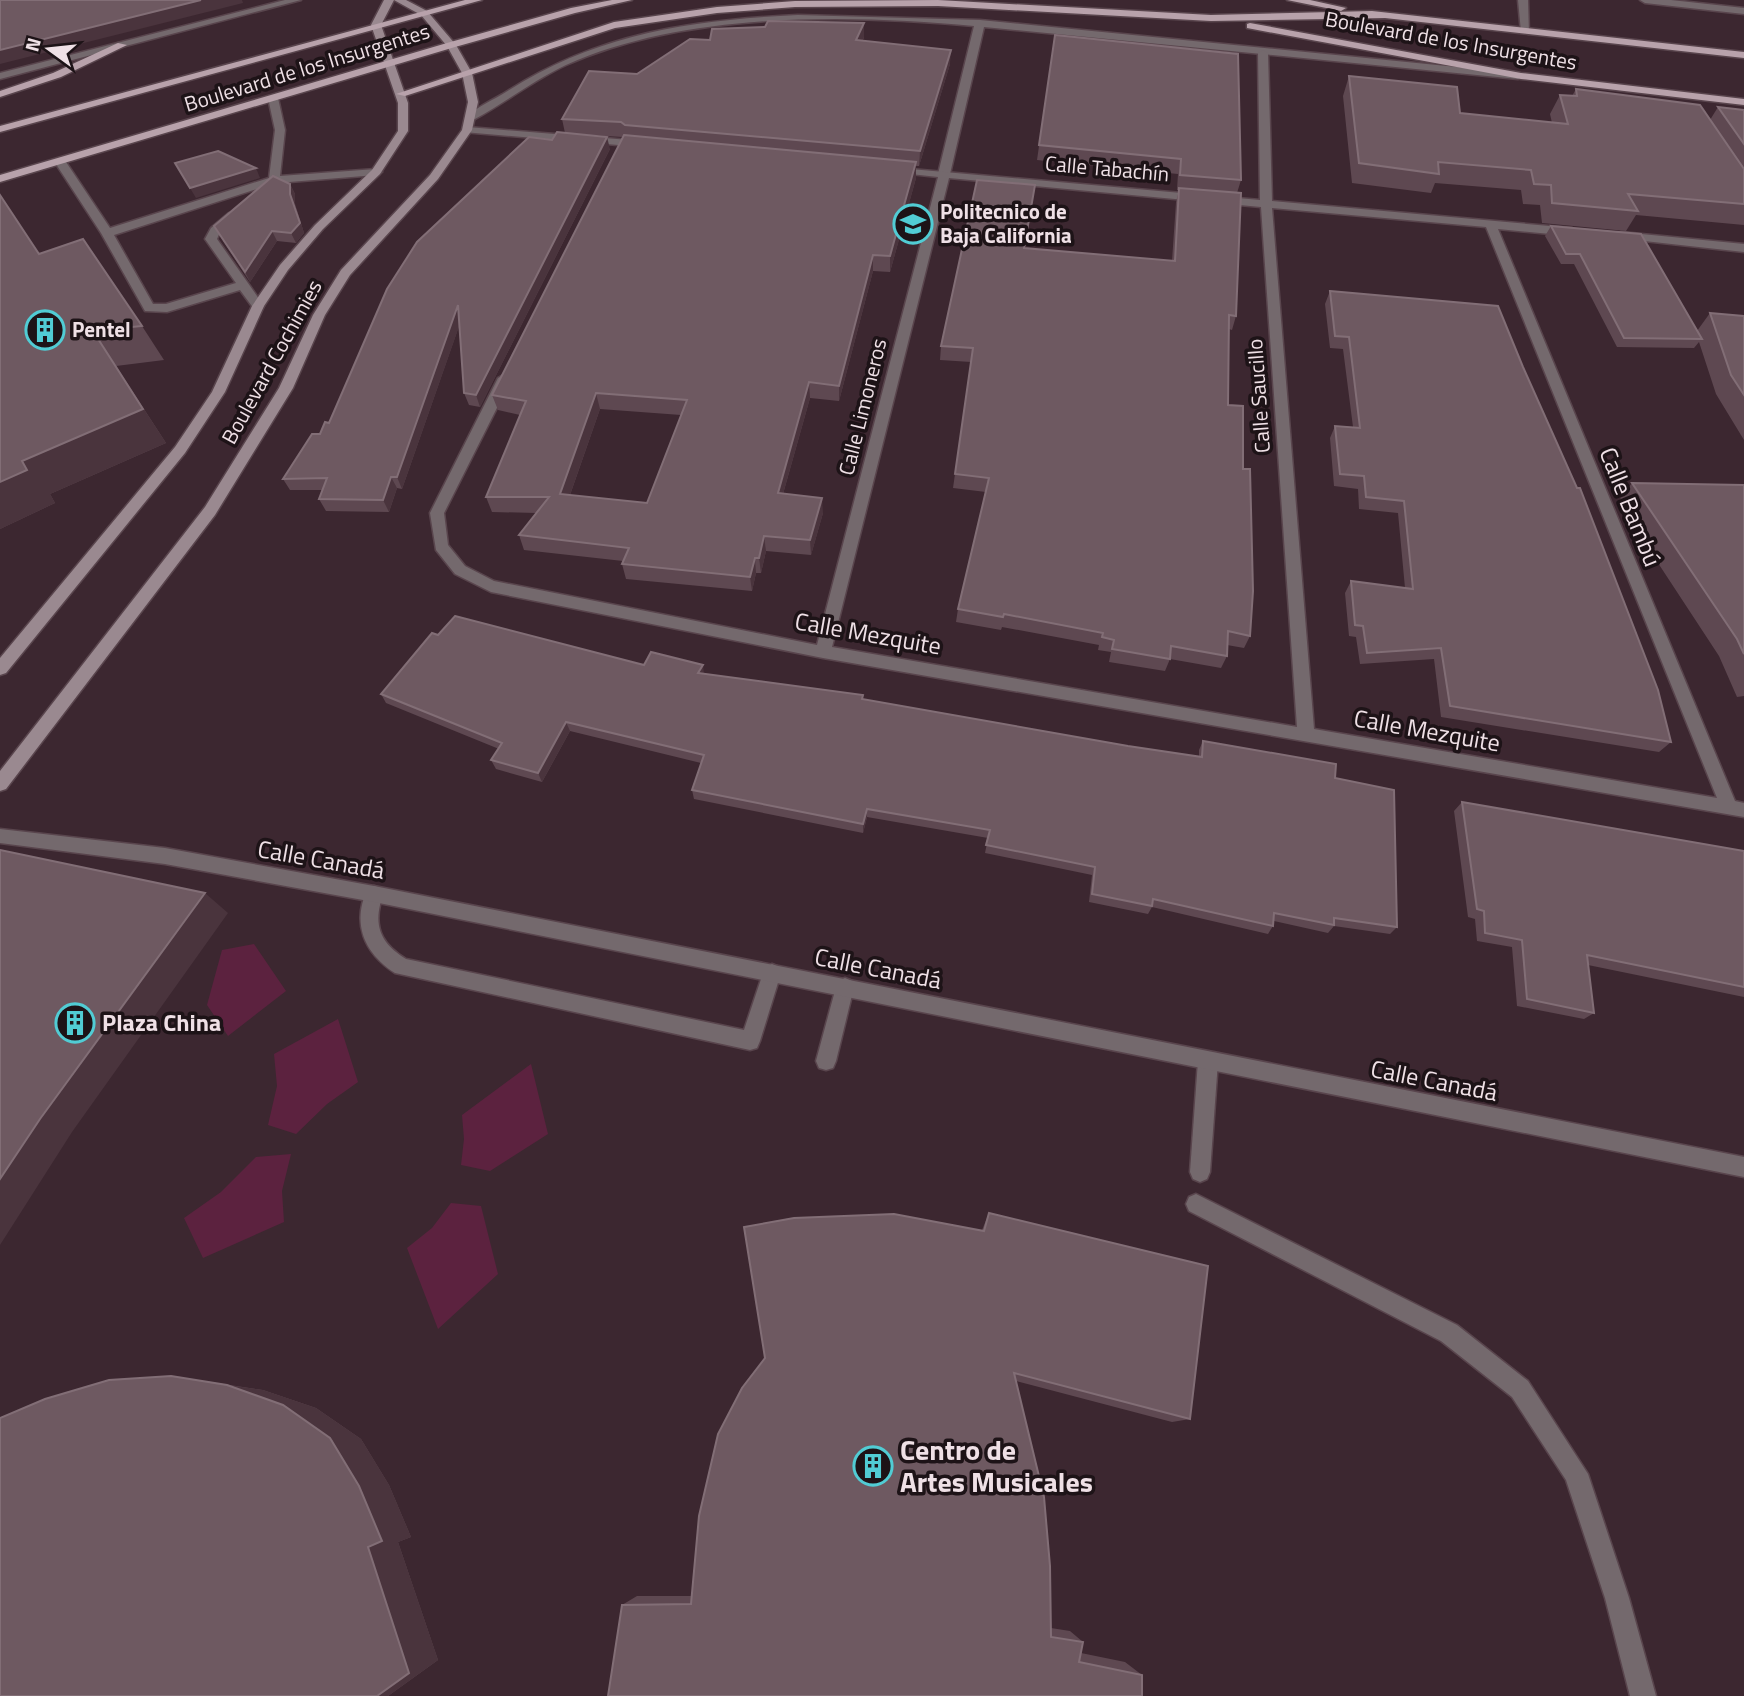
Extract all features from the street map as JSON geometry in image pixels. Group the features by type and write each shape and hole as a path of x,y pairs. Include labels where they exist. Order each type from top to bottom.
{"main road":[{"path":"376,25 389,0"},
{"path":"399,0 424,13 451,45 467,73 473,102 469,124"},
{"name":"Boulevard de los Insurgentes","path":"0,129 376,25 477,0"},
{"name":"Boulevard de los Insurgentes","path":"0,179 451,45 574,10 627,0"},
{"name":"Boulevard de los Insurgentes","path":"1113,0 1521,76 1744,102"},
{"name":"Boulevard de los Insurgentes","path":"1292,0 1383,16 1744,55"},
{"path":"401,94 614,25 717,9 795,4 938,3 1211,18 1383,16"},
{"name":"Boulevard Cochimies","path":"0,669 180,450 218,392 258,306 284,268 319,227 376,172 403,131 405,112 401,94 376,25"},
{"path":"0,94 57,75 122,45"},
{"name":"Boulevard Cochimies","path":"0,784 210,511 286,388 319,315 345,273 434,177 469,124"}],"street":[{"path":"0,76 296,0"},
{"path":"1523,0 1526,32"},
{"path":"1645,0 1744,11"},
{"path":"469,124 562,64 609,46 646,35 728,24 790,21 880,19 980,23 1262,53 1521,76"},
{"name":"Calle Limoneros","path":"823,652 980,23"},
{"name":"Calle Saucillo","path":"1262,53 1266,203 1306,736"},
{"path":"1675,94 1683,105"},
{"path":"258,306 211,239 211,234 274,180 280,130 273,98"},
{"path":"469,124 619,149 649,145"},
{"path":"60,161 107,233 149,308 167,308 243,285"},
{"name":"Calle Tabachín","path":"877,167 1583,233"},
{"path":"107,233 274,180 376,172"},
{"name":"Calle Bambú","path":"1490,224 1736,809"},
{"path":"1610,235 1744,248"},
{"name":"Calle Mezquite","path":"511,365 437,513 441,546 460,570 491,586 823,652 1736,809"},
{"name":"Calle Canadá","path":"0,836 165,856 373,894 1744,1167"},
{"path":"373,894 367,912 373,942 384,957 402,967 750,1041 772,973"},
{"path":"825,1061 845,987"},
{"path":"1200,1172 1208,1061"},
{"path":"1196,1204 1449,1333 1520,1389 1576,1474 1617,1598 1643,1696"}],"shaded area":[{"path":"254,944 286,991 228,1036 207,1005 222,950"},
{"path":"338,1019 358,1082 327,1104 296,1134 268,1125 277,1086 274,1054"},
{"path":"531,1064 548,1134 490,1171 461,1165 464,1139 462,1115"},
{"path":"291,1154 282,1191 284,1222 203,1258 184,1218 221,1192 256,1157"},
{"path":"451,1203 481,1206 498,1274 438,1329 407,1248 432,1228"}],"building":[{"path":"0,0 201,0 0,50"},
{"path":"768,21 864,23 856,40 951,50 920,151 625,125 621,122 562,119 589,71 637,74 690,39 710,40 712,29 765,27"},
{"path":"1055,35 1238,54 1241,180 1180,175 1181,159 1039,145"},
{"path":"1349,76 1457,87 1460,113 1568,124 1560,95 1577,96 1576,89 1700,105 1744,169 1744,204 1628,194 1638,211 1552,203 1551,185 1534,184 1531,170 1438,162 1439,174 1359,163"},
{"path":"1718,107 1744,110 1744,144"},
{"path":"557,132 607,137 476,395 464,393 458,305 397,477 391,477 383,500 319,499 327,478 283,479 312,434 320,434 325,422 329,423 387,289 417,242 529,137 552,140"},
{"path":"624,135 916,162 890,256 873,255 839,386 809,382 778,493 822,498 810,540 764,536 759,558 755,558 750,577 622,564 629,548 519,535 549,497 486,497 526,401 492,395","holes":["596,393 687,400 647,503 560,494"]},
{"path":"218,151 256,168 190,188 175,163"},
{"path":"273,176 290,184 290,194 300,223 291,233 272,231 245,272 214,226"},
{"path":"977,180 1035,185 1024,248 1175,261 1179,188 1241,193 1236,316 1229,315 1228,405 1243,406 1243,469 1250,469 1253,591 1250,636 1228,631 1227,656 1171,646 1170,659 1112,649 1114,640 1102,637 1103,633 1004,614 1003,617 958,609 989,478 955,474 973,348 941,346"},
{"name":"Pentel","path":"0,195 39,254 83,239 142,326 93,331 143,409 22,461 27,470 0,482"},
{"path":"1551,226 1641,234 1702,339 1624,338 1580,254 1566,254"},
{"path":"1330,291 1498,306 1577,488 1580,488 1658,690 1671,742 1450,706 1441,648 1367,653 1363,626 1355,625 1351,581 1413,589 1404,501 1366,497 1364,476 1340,474 1335,426 1360,428 1349,337 1335,336"},
{"path":"1710,313 1744,316 1744,395 1731,375"},
{"path":"1632,483 1744,485 1744,654 1737,639"},
{"path":"455,616 644,665 651,652 703,665 698,673 863,695 862,699 1128,746 1202,757 1203,741 1336,764 1335,778 1394,790 1397,927 1334,918 1334,925 1274,913 1273,926 1153,899 1152,906 1092,894 1095,867 986,845 990,830 867,809 863,824 692,790 704,755 566,722 538,773 491,760 502,743 381,694 432,633 438,635"},
{"path":"1462,802 1744,851 1744,987 1587,955 1594,1013 1527,999 1522,940 1485,933 1484,911 1477,909"},
{"name":"Plaza China","path":"0,850 205,893 40,1119 0,1179"},
{"name":"Centro de Artes Musicales","path":"989,1213 1208,1266 1190,1419 1014,1373 1044,1497 1050,1566 1051,1637 1083,1642 1079,1662 1142,1675 1142,1696 608,1696 622,1605 691,1604 699,1516 718,1434 742,1388 765,1358 744,1227 794,1218 894,1214 984,1231"},
{"path":"171,1376 227,1385 283,1405 330,1438 359,1486 382,1541 368,1547 409,1673 377,1696 0,1696 0,1418 45,1399 109,1380"}],"place":[{"name":"Politecnico de Baja California","path":"913,224"},
{"name":"Pentel","path":"45,330"},
{"name":"Plaza China","path":"75,1023"},
{"name":"Centro de Artes Musicales","path":"873,1466"}]}
